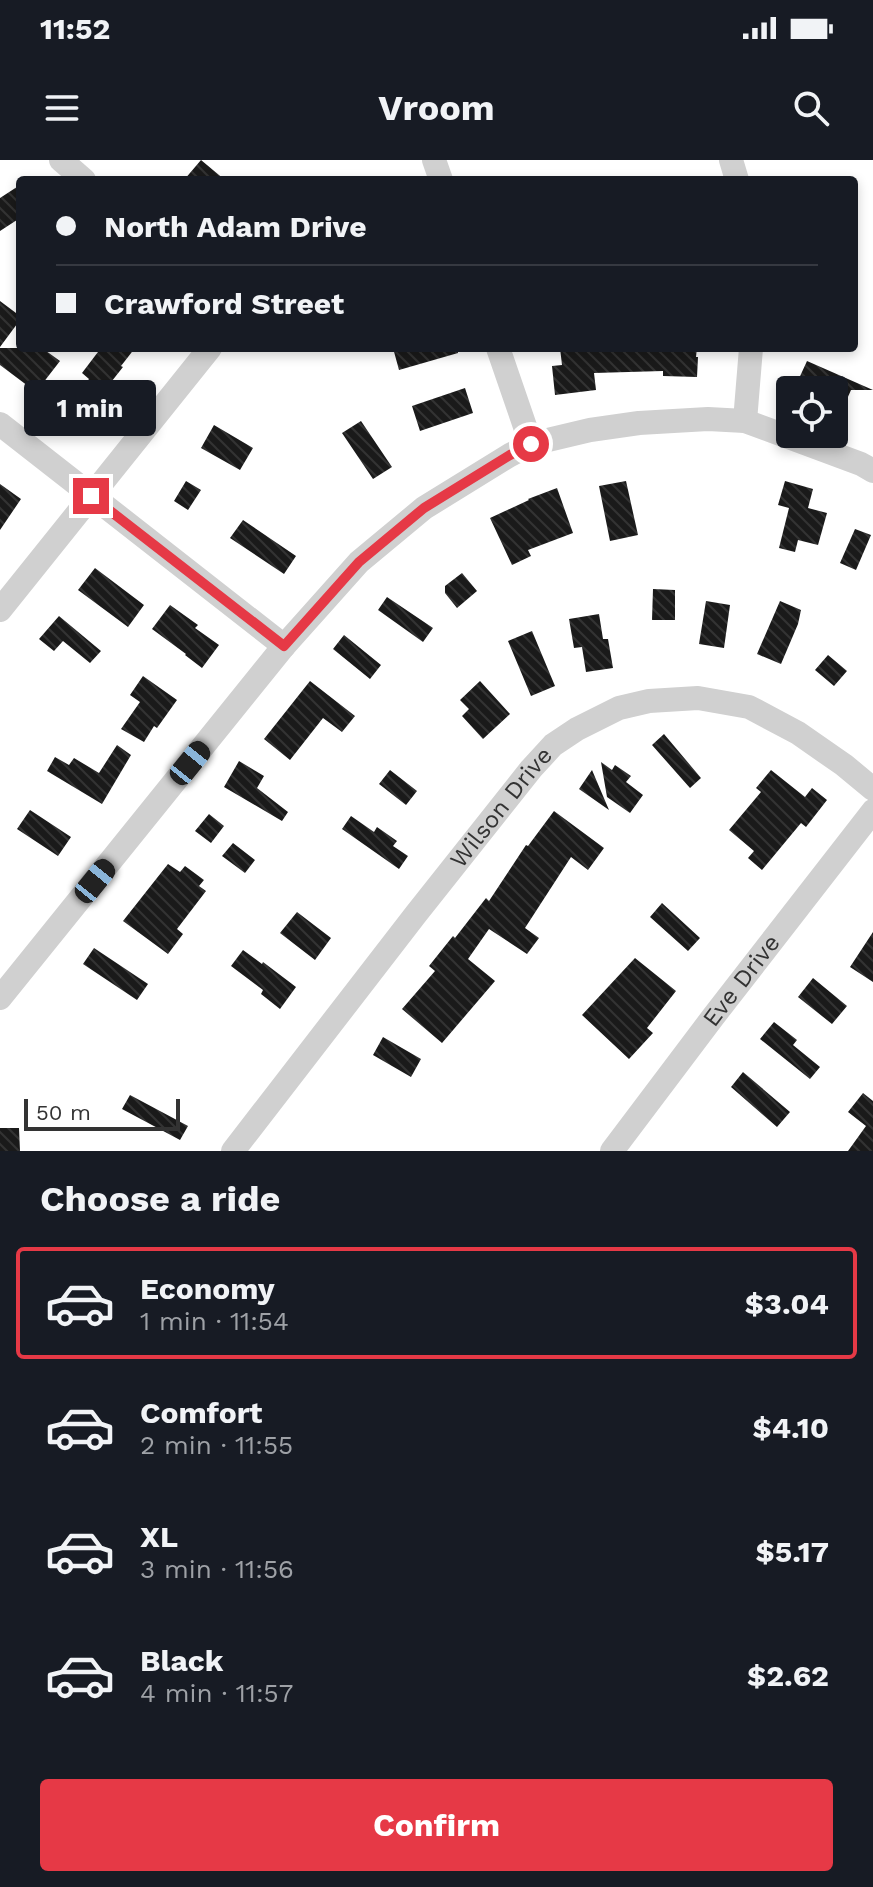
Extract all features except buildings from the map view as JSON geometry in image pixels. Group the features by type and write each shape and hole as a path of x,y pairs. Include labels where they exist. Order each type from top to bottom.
{"street":[{"path":"61,160 79,176"},
{"path":"0,610 207,352"},
{"path":"499,352 531,444"},
{"path":"745,421 751,352"},
{"path":"0,998 284,646 359,562 424,508 510,455 531,444 590,430 639,423 708,419 745,421 873,471"},
{"path":"0,424 284,646"},
{"name":"Wilson Drive","path":"233,1151 531,769 553,745 577,729 619,708 649,701 698,698 749,707 798,733 873,789"},
{"name":"Eve Drive","path":"612,1151 873,811"}],"route":[{"path":"91,496 284,646 359,562 424,508 531,444"}]}
